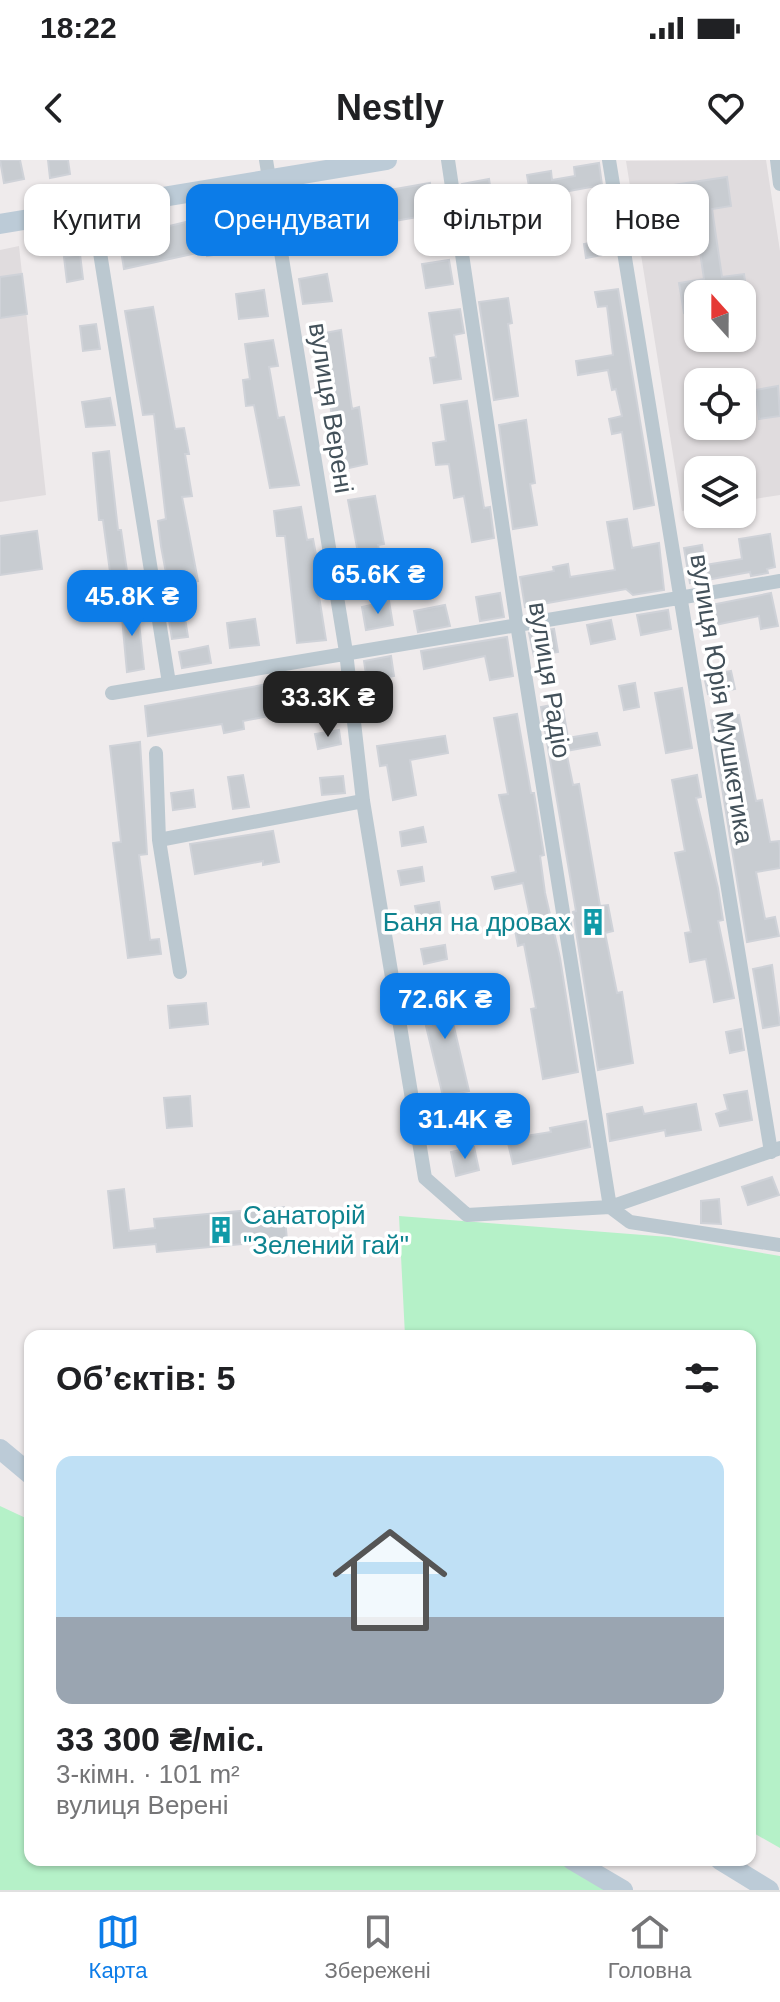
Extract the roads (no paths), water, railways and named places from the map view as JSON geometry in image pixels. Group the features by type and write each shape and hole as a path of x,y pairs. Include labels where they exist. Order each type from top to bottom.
{"main road":[{"path":"170,192 268,170 387,160"},
{"path":"0,224 24,220"},
{"path":"582,1866 623,1890"},
{"path":"730,1866 769,1890"}],"street":[{"name":"вулиця Радіо","path":"448,160 517,624 610,1207"},
{"name":"вулиця Юрія Мушкетика","path":"609,160 776,1150"},
{"path":"777,160 780,184"},
{"name":"вулиця Верені","path":"268,170 346,652 363,801 425,1178 467,1215 610,1207"},
{"path":"101,256 169,683"},
{"path":"112,693 780,581"},
{"path":"156,753 159,840 180,972"},
{"path":"159,840 363,801"},
{"path":"610,1207 776,1150"},
{"path":"610,1207 630,1222 780,1245"}],"place":[{"name":"Баня на дровах","path":"593,922"},
{"name":"Санаторій \"Зелений гай\"","path":"221,1230"}]}
